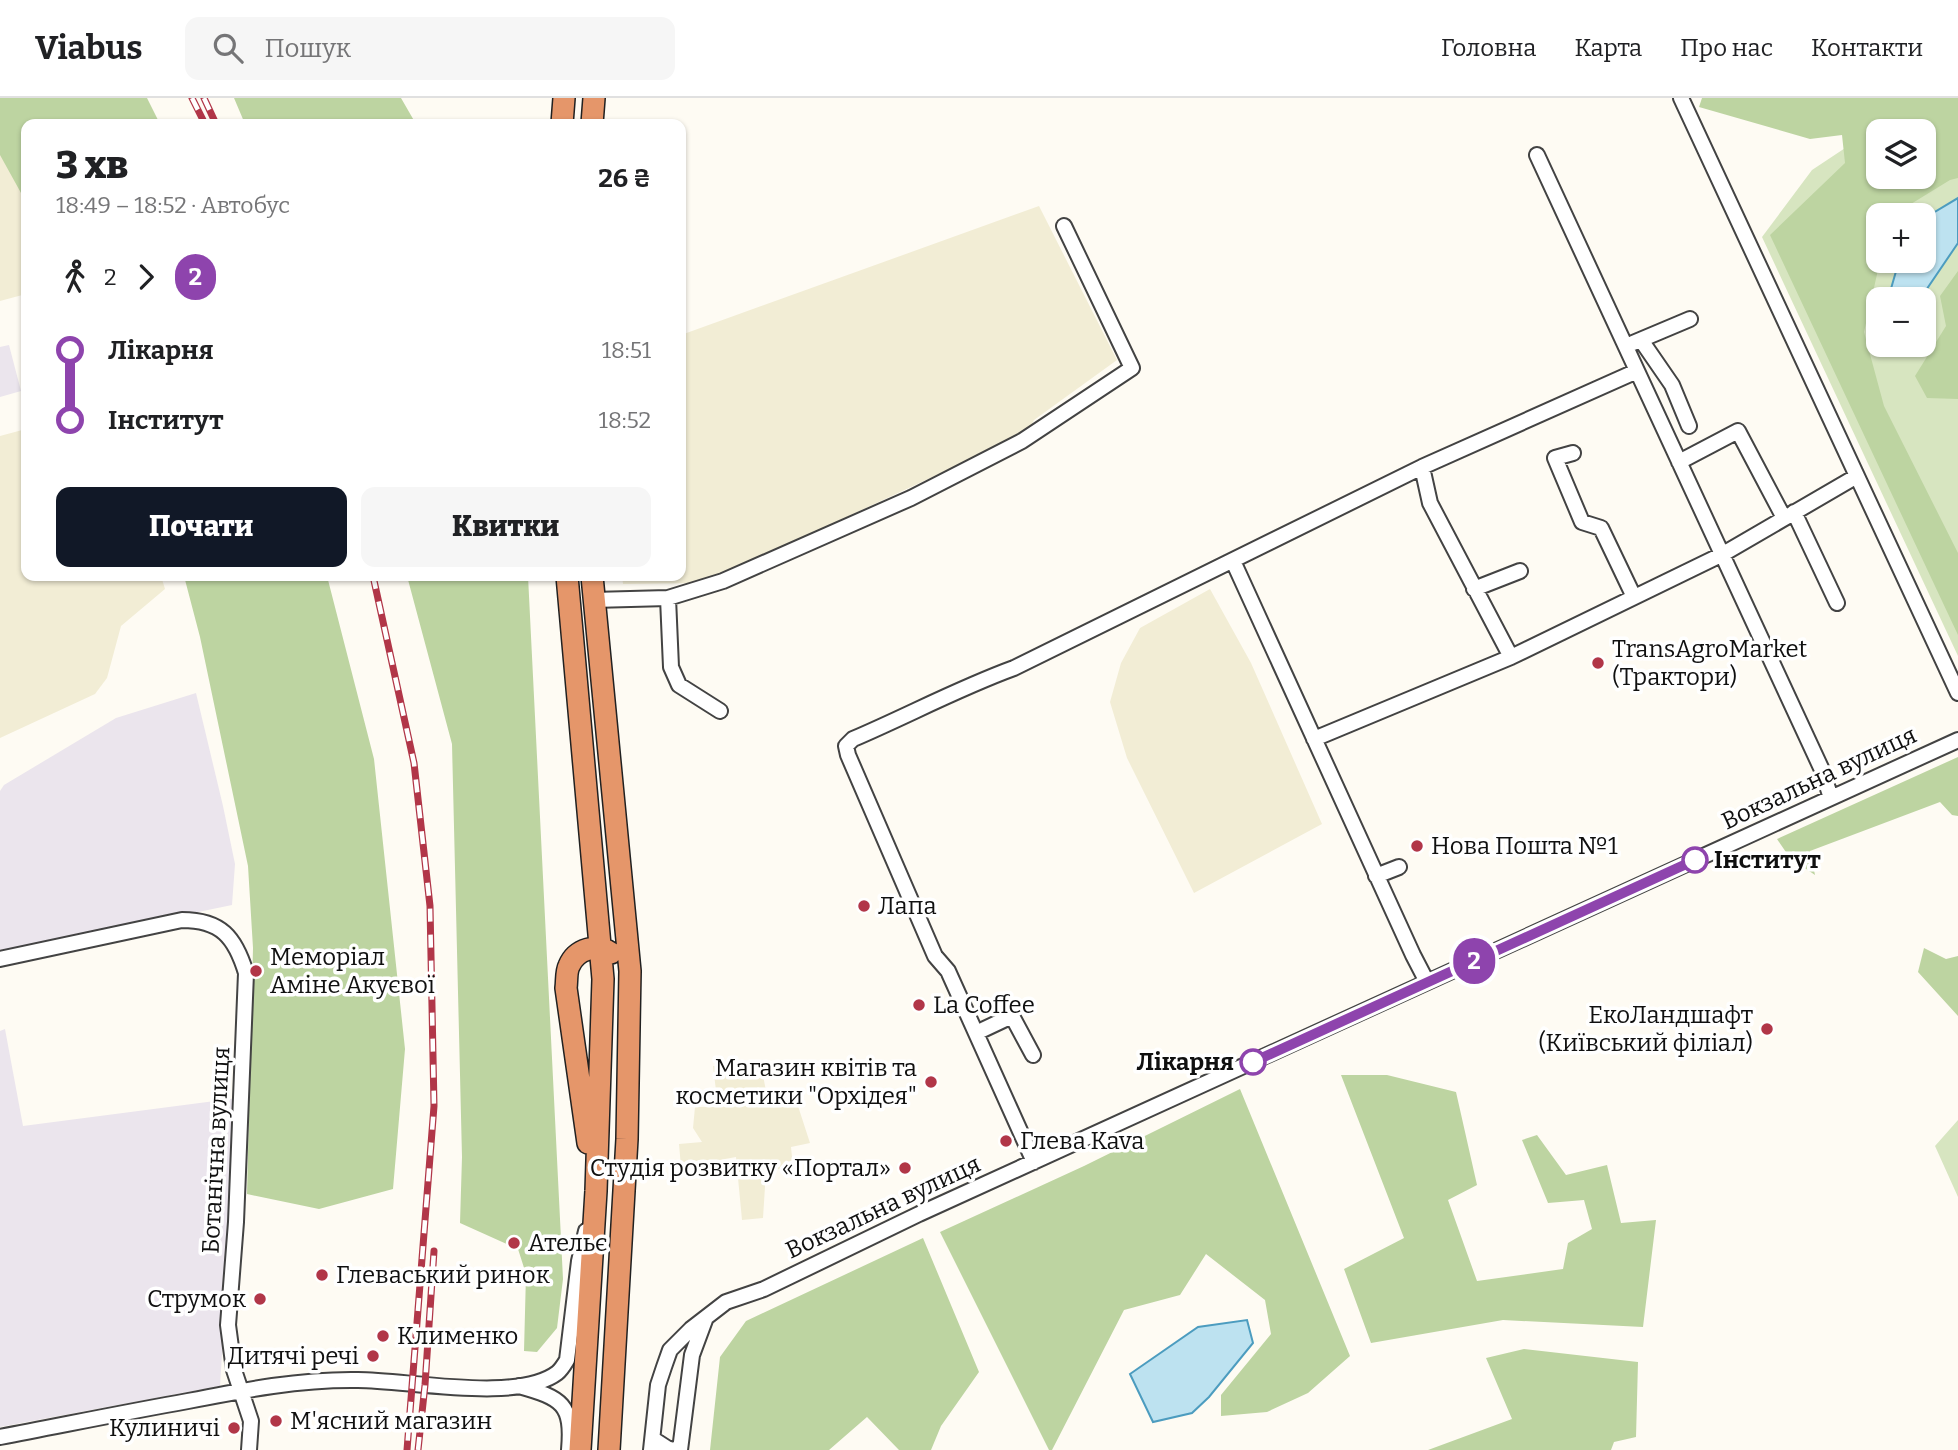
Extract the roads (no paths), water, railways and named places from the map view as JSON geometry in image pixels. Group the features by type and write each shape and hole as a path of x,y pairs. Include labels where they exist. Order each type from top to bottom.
{"highway":[{"path":"562,119 564,98"},
{"path":"592,119 594,98"},
{"path":"567,581 601,948 602,1005 596,1191 580,1450"},
{"path":"592,581 630,971 627,1139 609,1450"},
{"path":"596,1191 566,988 569,966 578,954 591,948 601,948 609,950 630,971"}],"street":[{"path":"1681,98 1958,693"},
{"path":"1537,155 1822,769 1832,798"},
{"path":"593,600 668,598 723,581 911,498 1022,441 1132,368 1064,226"},
{"path":"1625,346 1690,319"},
{"path":"1641,340 1672,384 1689,426"},
{"path":"1034,1162 948,971 935,956 846,746 853,739 974,683 1014,668 1422,467 1637,371"},
{"path":"1679,462 1738,431 1789,515 1837,603"},
{"path":"1573,453 1555,458 1582,522 1601,528 1634,597"},
{"path":"1422,467 1430,503 1511,657"},
{"path":"1314,739 1511,657 1723,554 1857,477"},
{"path":"1233,561 1427,982"},
{"path":"1475,589 1520,571"},
{"path":"668,598 671,667 679,685 720,711"},
{"name":"Вокзальна вулиця","path":"664,1367 670,1350 707,1315 726,1302 764,1289 1034,1162 1958,740"},
{"path":"1376,876 1399,867"},
{"name":"Ботанічна вулиця","path":"0,959 182,920 200,920 211,924 229,936 240,954 246,973 236,1222 228,1325 230,1352 251,1421 249,1450"},
{"path":"976,1033 1013,1016 1033,1055"},
{"path":"0,1437 241,1391 292,1384 357,1380 513,1388 540,1381 559,1371 567,1360 579,1261 596,1191"},
{"path":"690,1373 680,1365 670,1364 664,1367 658,1385 652,1445 670,1450 680,1449 690,1373 692,1355 707,1315"},
{"path":"518,1386 551,1397 567,1409 571,1426 569,1450"}],"water":[{"path":"1958,198 1958,243 1928,287 1891,287 1896,273 1936,273 1936,211"},
{"path":"1247,1320 1253,1343 1209,1397 1192,1413 1153,1422 1130,1374 1198,1327"}],"railway":[{"path":"192,98 202,119"},
{"path":"204,98 214,119"},
{"path":"374,581 414,763 430,906 434,1106 407,1450"},
{"path":"418,1450 434,1251"}],"place":[{"name":"TransAgroMarket (Трактори)","path":"1598,663"},
{"name":"Нова Пошта №1","path":"1417,846"},
{"name":"Інститут","path":"1695,860"},
{"name":"Лапа","path":"864,906"},
{"name":"Меморіал Аміне Акуєвої","path":"256,971"},
{"name":"La Coffee","path":"919,1005"},
{"name":"ЕкоЛандшафт (Київський філіал)","path":"1767,1029"},
{"name":"Лікарня","path":"1253,1062"},
{"name":"Магазин квітів та косметики \"Орхідея\"","path":"931,1082"},
{"name":"Глева Kava","path":"1006,1141"},
{"name":"Студія розвитку «Портал»","path":"905,1168"},
{"name":"Ательє","path":"514,1243"},
{"name":"Глеваський ринок","path":"322,1275"},
{"name":"Струмок","path":"260,1299"},
{"name":"Клименко","path":"383,1336"},
{"name":"Дитячі речі","path":"373,1356"},
{"name":"М'ясний магазин","path":"276,1421"},
{"name":"Кулиничі","path":"234,1428"}]}
